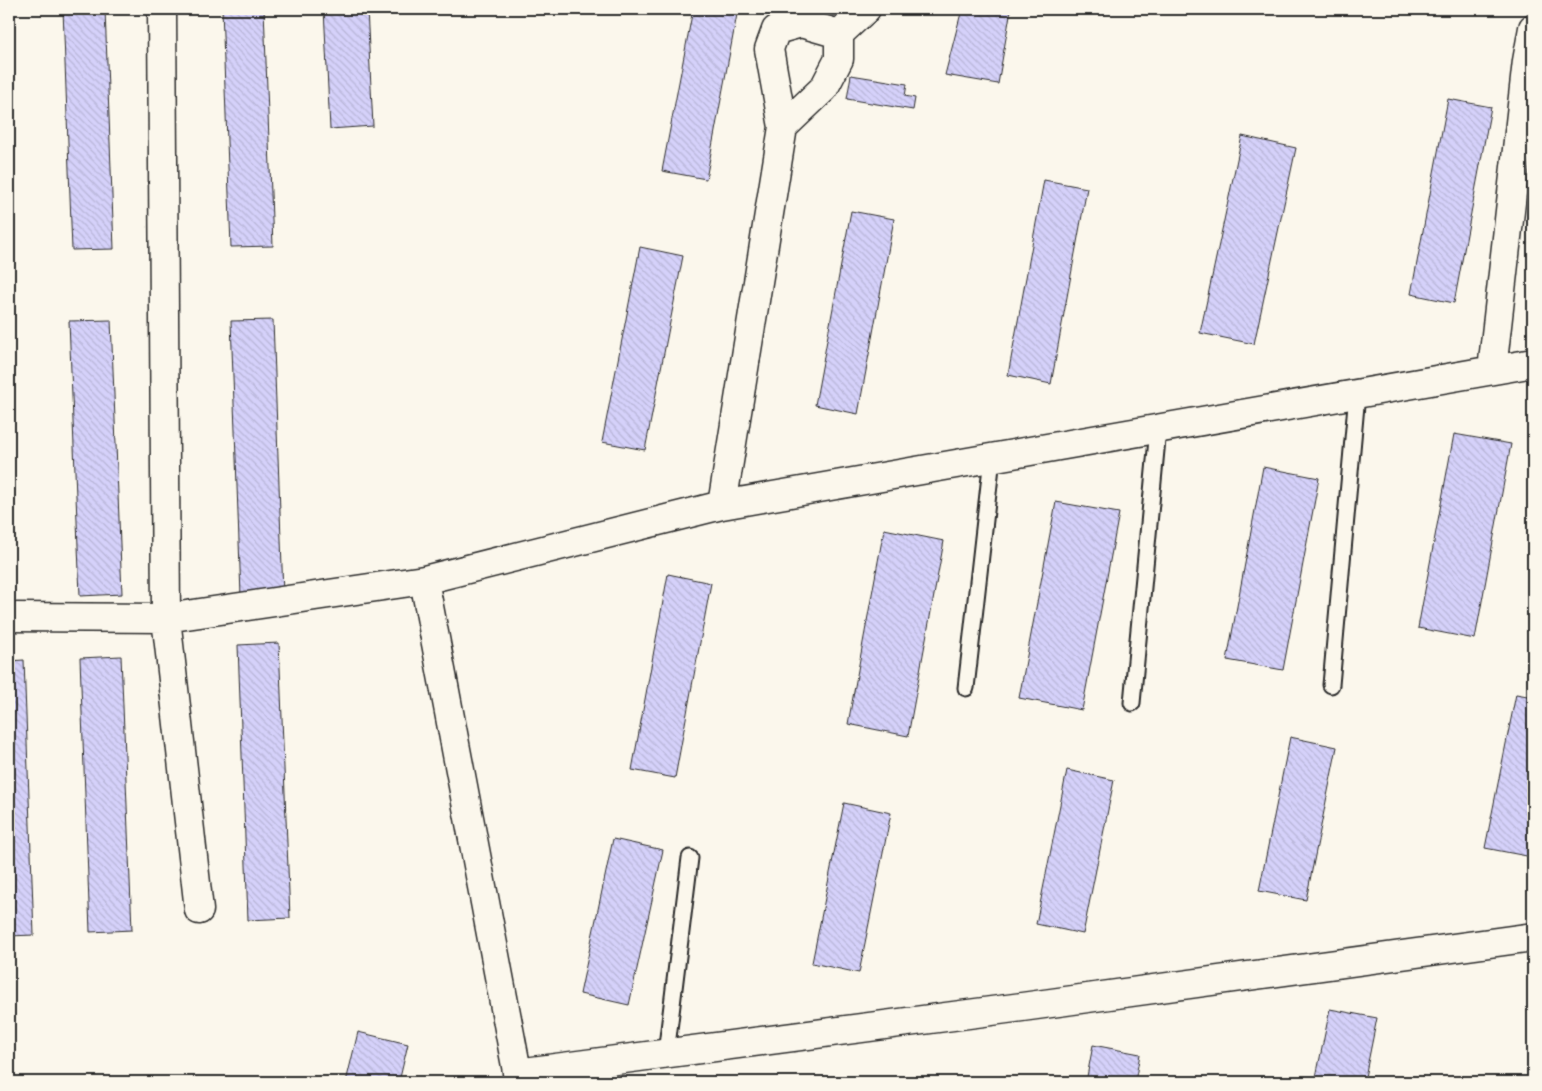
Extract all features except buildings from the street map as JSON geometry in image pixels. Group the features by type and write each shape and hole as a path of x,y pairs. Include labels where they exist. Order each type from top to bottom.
{"street":[{"path":"162,9 166,618 200,910"},
{"path":"782,127 824,88 839,59 839,34 866,9"},
{"path":"722,505 782,127 770,49 776,30 801,23 839,34"},
{"path":"1492,370 1527,61 1533,28"},
{"path":"9,616 166,618 424,580 722,505 1533,363"},
{"path":"424,580 518,1078 666,1054 1533,937"}],"lane":[{"path":"1331,686 1358,394"},
{"path":"1132,703 1158,429"},
{"path":"966,688 992,458"},
{"path":"666,1054 690,858"}]}
